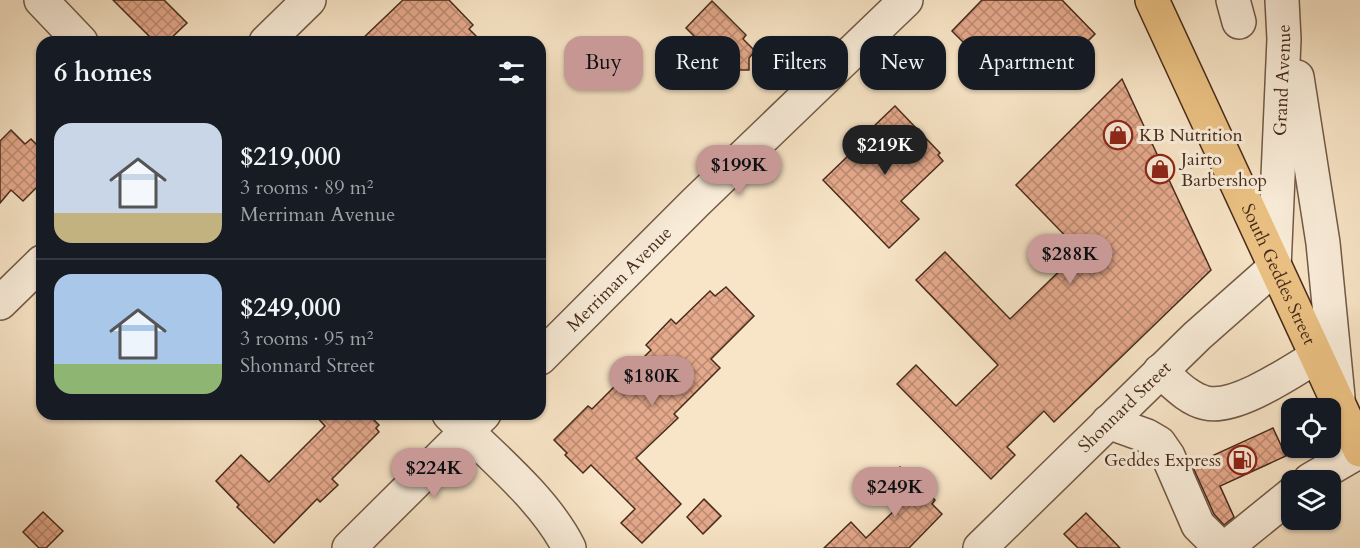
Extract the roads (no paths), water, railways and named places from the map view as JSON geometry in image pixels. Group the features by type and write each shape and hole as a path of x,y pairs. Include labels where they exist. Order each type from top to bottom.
{"main road":[{"name":"South Geddes Street","path":"1152,0 1274,268 1337,398"},
{"name":"South Geddes Street","path":"1341,408 1360,450"}],"street":[{"path":"41,0 75,36"},
{"path":"273,36 309,0"},
{"name":"Merriman Avenue","path":"546,352 695,203 906,0"},
{"name":"Grand Avenue","path":"1274,268 1284,39 1282,0"},
{"path":"1284,39 1294,59 1323,243 1338,398"},
{"path":"0,303 36,268"},
{"name":"Shonnard Street","path":"980,548 1160,371 1274,268"},
{"path":"1160,371 1188,395 1207,404 1224,403 1243,398 1317,356"},
{"path":"349,548 466,420 559,529 569,548"},
{"path":"1108,422 1147,436 1159,443 1168,456 1198,525 1220,547 1229,545 1281,503"},
{"path":"1327,470 1360,450"}],"place":[{"name":"KB Nutrition","path":"1118,135"},
{"name":"Jairto Barbershop","path":"1160,169"},
{"name":"Geddes Express","path":"1242,460"}]}
